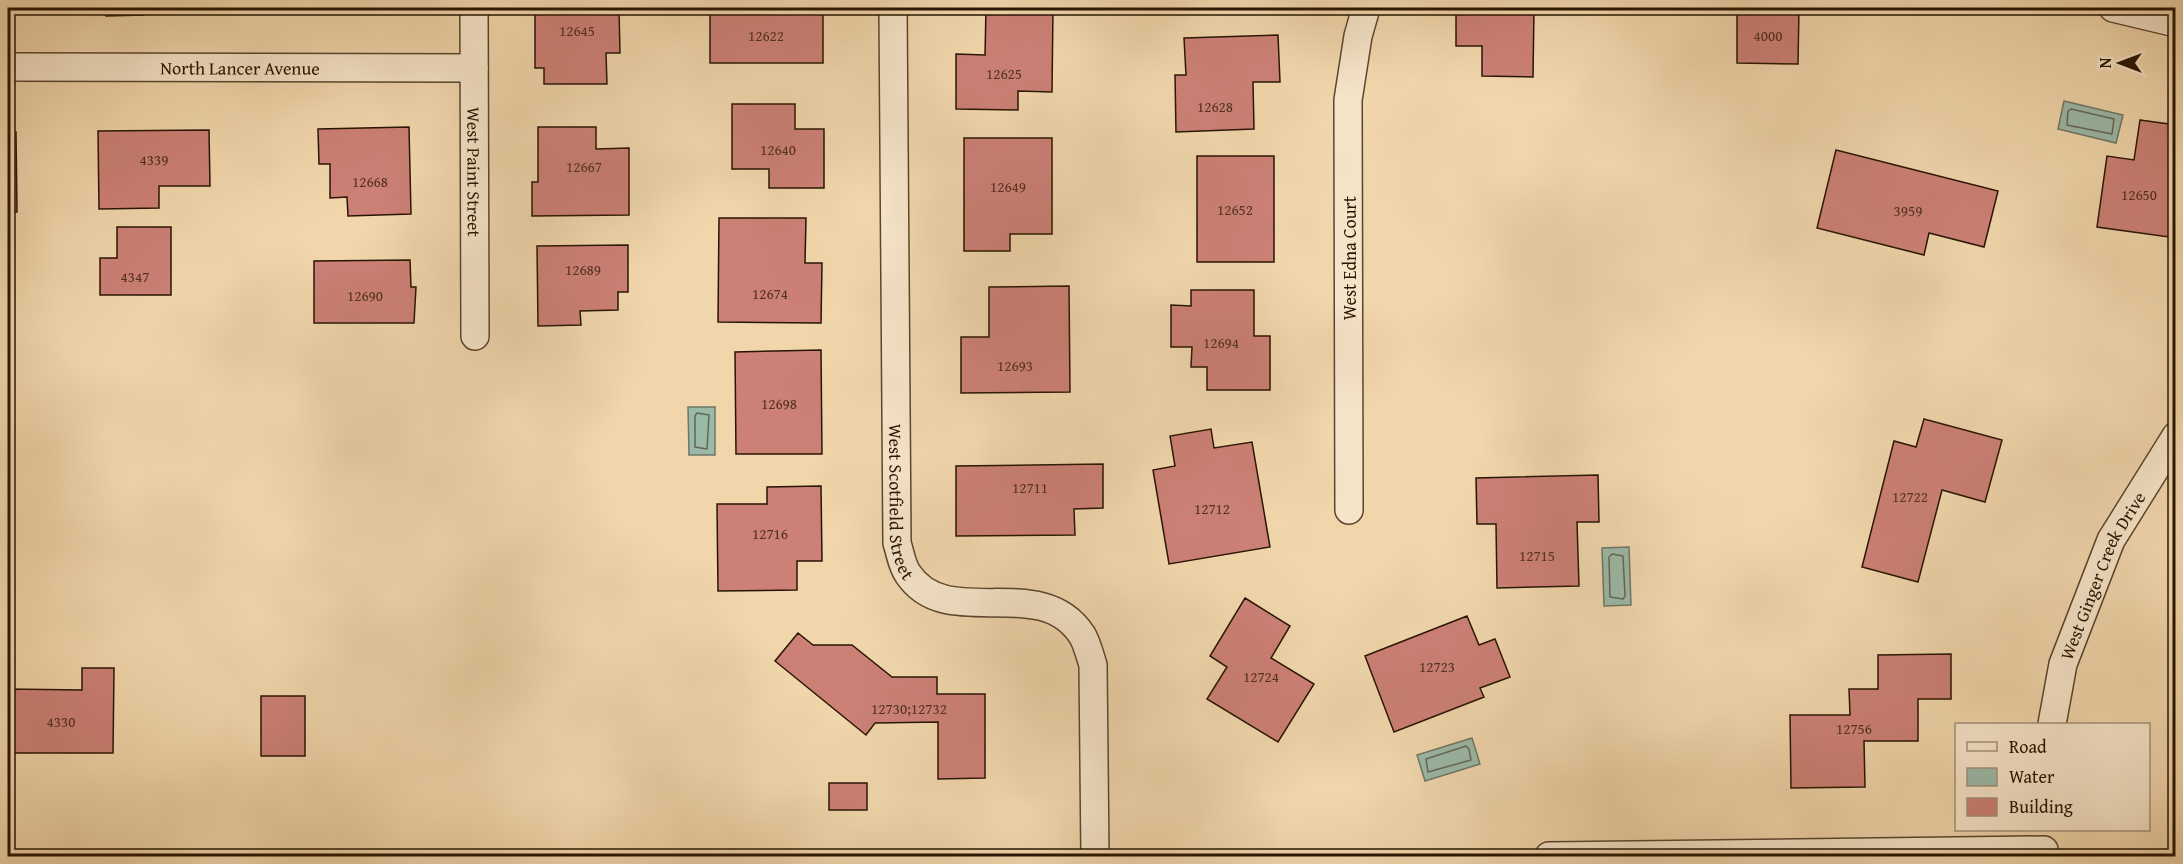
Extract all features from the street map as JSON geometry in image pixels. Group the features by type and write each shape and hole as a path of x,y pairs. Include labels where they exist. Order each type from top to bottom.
{"street":[{"name":"West Paint Street","path":"474,8 475,336"},
{"name":"West Scotfield Street","path":"893,8 897,543 907,573 928,594 960,602 1041,604 1064,615 1082,635 1093,665 1095,856"},
{"name":"West Edna Court","path":"1349,510 1348,100 1358,36 1366,8"},
{"path":"2113,8 2175,23"},
{"name":"North Lancer Avenue","path":"8,67 474,68"},
{"name":"West Ginger Creek Drive","path":"2052,723 2063,664 2111,540 2175,435"},
{"path":"1549,856 2044,845"}],"water":[{"path":"2064,101 2123,115 2116,143 2058,129"},
{"path":"688,407 715,407 715,455 689,455"},
{"path":"1629,547 1631,605 1604,606 1602,548"},
{"path":"1472,738 1480,764 1425,781 1417,755"}],"building":[{"path":"8,8 79,8 79,9"},
{"path":"106,8 143,8 144,15 106,16"},
{"path":"535,8 619,8 620,53 606,53 607,84 544,84 544,68 535,68"},
{"path":"710,8 823,8 823,63 710,63"},
{"path":"986,8 1053,8 1052,92 1018,91 1018,110 956,109 956,54 985,55"},
{"path":"1456,8 1534,8 1533,77 1482,76 1482,46 1456,46"},
{"path":"1737,8 1799,8 1798,64 1737,63"},
{"path":"1278,35 1280,82 1253,82 1254,129 1176,132 1175,75 1186,75 1184,38"},
{"path":"732,104 795,104 795,129 824,129 824,188 769,188 769,169 732,169"},
{"path":"2140,120 2176,125 2176,238 2097,227 2107,156 2134,160"},
{"path":"409,127 411,214 348,216 347,197 330,198 330,164 319,164 318,129"},
{"path":"538,127 596,127 596,149 629,148 629,215 532,216 532,182 538,182"},
{"path":"209,130 210,186 159,186 159,208 99,209 98,131"},
{"path":"8,132 16,132 17,212 8,212"},
{"path":"964,138 1052,138 1052,234 1010,234 1010,251 964,251"},
{"path":"1836,150 1998,191 1984,247 1929,233 1924,255 1817,228"},
{"path":"1197,156 1274,156 1274,262 1197,262"},
{"path":"719,218 806,218 805,263 822,263 821,323 718,322"},
{"path":"117,227 171,227 171,295 100,295 100,258 117,258"},
{"path":"8,243 14,243 12,321 8,321"},
{"path":"628,245 628,292 618,292 618,310 580,311 581,325 538,326 537,246"},
{"path":"410,260 411,287 416,287 414,323 314,323 314,261"},
{"path":"1069,286 1070,392 961,393 961,337 989,337 989,287"},
{"path":"1191,290 1254,290 1254,336 1270,336 1270,390 1207,390 1207,367 1191,367 1192,347 1171,347 1171,305 1191,306"},
{"path":"821,350 822,454 736,454 735,352"},
{"path":"1924,419 2002,440 1985,502 1942,490 1918,582 1862,567 1894,441 1916,447"},
{"path":"1211,429 1214,448 1252,442 1270,547 1169,564 1153,470 1175,466 1170,436"},
{"path":"1103,464 1103,508 1074,509 1075,535 956,536 956,466"},
{"path":"1598,475 1599,522 1577,522 1579,586 1497,588 1496,524 1477,524 1476,478"},
{"path":"821,486 822,561 797,561 797,590 718,591 717,504 767,504 767,487"},
{"path":"1245,598 1290,626 1271,658 1314,684 1278,742 1207,699 1227,667 1210,656"},
{"path":"1467,616 1479,645 1495,639 1510,677 1480,688 1484,697 1394,732 1365,656"},
{"path":"798,633 813,645 852,645 892,677 937,677 937,694 985,694 985,778 938,779 938,722 875,723 866,735 775,661"},
{"path":"1951,654 1951,699 1918,699 1918,741 1864,741 1865,787 1791,788 1790,715 1850,715 1849,689 1878,689 1878,655"},
{"path":"82,668 114,668 113,753 8,753 8,689 82,690"},
{"path":"261,696 305,696 305,756 261,756"},
{"path":"829,783 867,783 867,810 829,810"}]}
